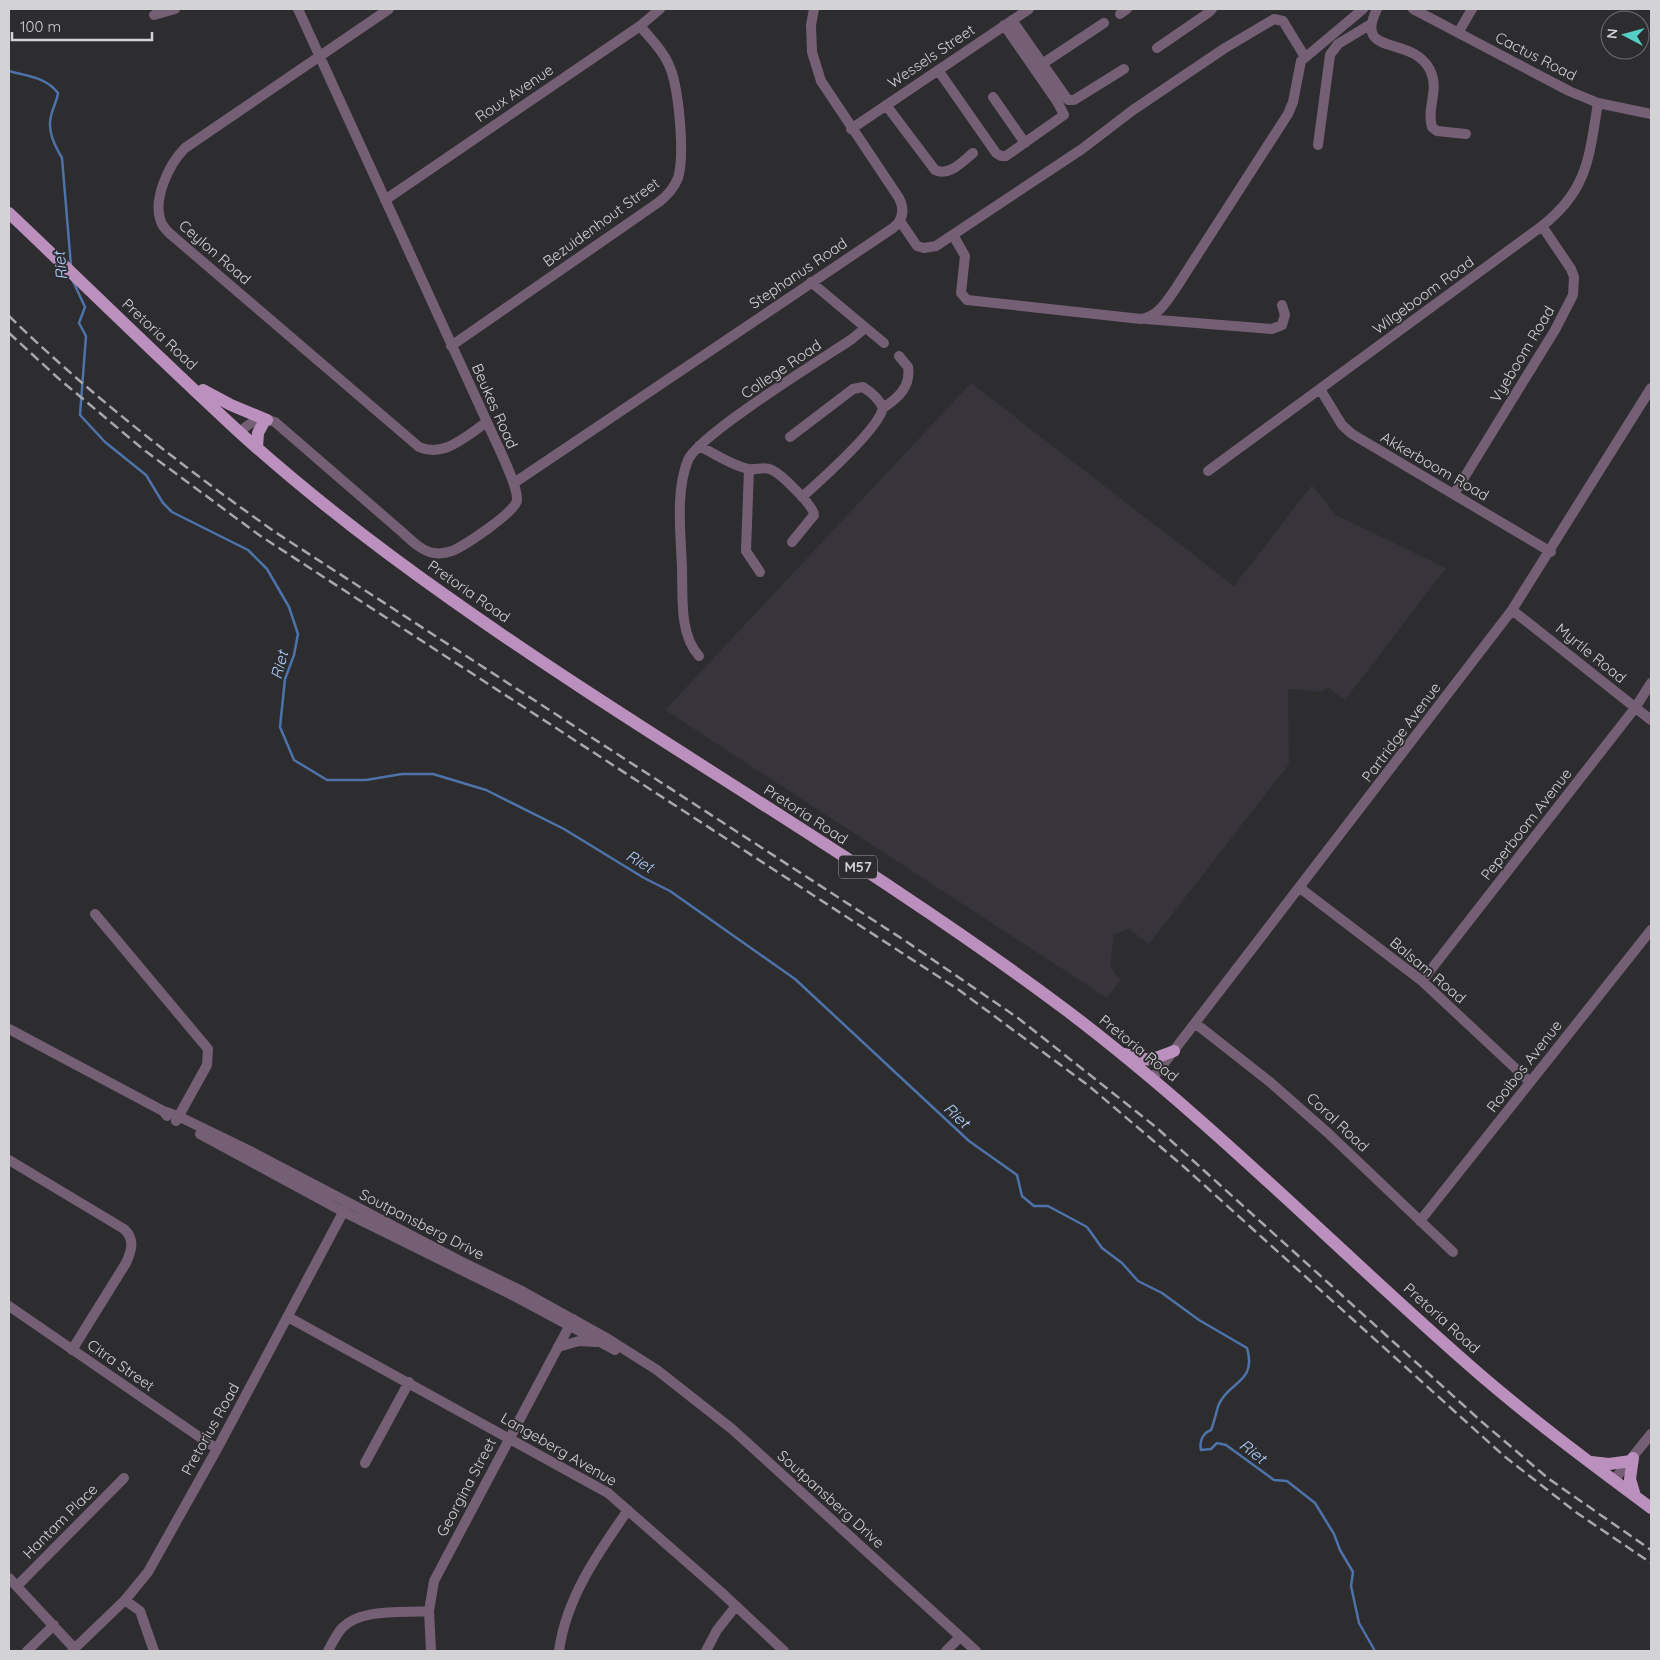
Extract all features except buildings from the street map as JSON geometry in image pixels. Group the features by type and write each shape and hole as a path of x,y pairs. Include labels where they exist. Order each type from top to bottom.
{"main road":[{"name":"Pretoria Road","path":"9,212 240,432 349,523 454,602 921,909 1059,1005 1152,1079 1470,1365 1589,1462 1651,1508"},
{"path":"189,384 266,420 258,433 257,447"},
{"path":"1118,1051 1150,1060 1174,1051"},
{"path":"1589,1462 1609,1464 1632,1459 1630,1479 1635,1496"}],"street":[{"path":"154,15 175,9"},
{"name":"Beukes Road","path":"266,420 275,422 287,431 402,532 420,547 433,553 454,550 484,531 514,507 517,498 514,483 487,422 298,9"},
{"name":"Ceylon Road","path":"390,9 179,154 160,194 159,210 162,224 175,238 419,447 435,451 443,449 487,422"},
{"name":"Roux Avenue","path":"385,200 640,26 660,9"},
{"path":"814,9 810,38 814,65 831,98 902,203 903,212 900,220 914,242 920,247 936,246 953,235 1082,149 1133,110 1269,21 1276,19 1283,21 1305,57"},
{"name":"Wessels Street","path":"851,129 1029,9"},
{"path":"1157,48 1212,9"},
{"path":"1145,319 1156,313 1168,300 1288,114 1293,102 1300,66 1305,57 1363,9"},
{"path":"1377,9 1371,24 1373,35 1379,42 1409,50 1423,60 1430,70 1435,89 1432,127 1437,131 1466,134"},
{"name":"Cactus Road","path":"1413,9 1569,91 1598,103 1651,114"},
{"path":"1458,33 1472,9"},
{"path":"1008,23 1042,64 1064,97 1070,100 1124,69"},
{"path":"938,70 998,155 1006,156 1061,118 1064,113 1008,23"},
{"path":"1042,64 1104,23"},
{"path":"1318,145 1330,55 1338,44 1371,24"},
{"name":"Bezuidenhout Street","path":"451,346 659,202 667,196 675,184 680,167 681,152 673,76 664,56 640,26"},
{"path":"993,97 1025,143"},
{"name":"Wilgeboom Road","path":"1208,472 1564,208 1578,188 1589,155 1598,103"},
{"path":"886,105 935,170 945,173 950,171 973,153"},
{"name":"Stephanus Road","path":"514,483 893,228 900,220"},
{"name":"Vyeboom Road","path":"1454,494 1555,330 1573,295 1574,277 1542,226"},
{"path":"953,235 965,256 962,293 966,300 1145,319 1272,329 1282,325 1285,315 1282,305"},
{"path":"811,282 884,343"},
{"name":"College Road","path":"699,656 690,644 685,625 681,514 686,466 699,446 712,434 852,339 865,328"},
{"path":"802,497 849,452 879,418 883,408 899,397 907,382 908,367 899,356"},
{"path":"790,437 853,389 863,387 868,390 880,402 883,408"},
{"name":"Partridge Avenue","path":"1152,1079 1512,610 1551,552 1651,388"},
{"name":"Akkerboom Road","path":"1320,389 1346,430 1551,552"},
{"path":"240,432 253,422 266,420"},
{"path":"699,446 749,469 764,468 777,472 802,497 813,510 814,515 792,542"},
{"path":"749,469 746,551 760,572"},
{"name":"Myrtle Road","path":"1512,610 1651,720"},
{"name":"Peperboom Avenue","path":"1422,981 1636,708 1651,683"},
{"name":"Balsam Road","path":"1300,888 1422,981 1530,1082"},
{"path":"95,914 208,1050 207,1065 177,1118"},
{"name":"Rooibos Avenue","path":"1420,1221 1651,930"},
{"name":"Coral Road","path":"1195,1023 1270,1082 1314,1120 1453,1252"},
{"name":"Soutpansberg Drive","path":"9,1029 346,1207 572,1322 605,1336 684,1389 732,1429 976,1651"},
{"path":"9,1160 124,1229 131,1238 131,1249 126,1263 72,1350"},
{"name":"Pretorius Road","path":"74,1650 125,1600 148,1572 217,1449 346,1207"},
{"name":"Citra Street","path":"9,1306 217,1449"},
{"name":"Langeberg Avenue","path":"288,1317 608,1493 784,1651"},
{"name":"Soutpansberg Drive","path":"572,1322 601,1343 658,1374 662,1374"},
{"name":"Georgina Street","path":"431,1651 429,1611 434,1581 572,1322"},
{"path":"558,1347 579,1340 601,1343"},
{"path":"365,1463 409,1382"},
{"path":"1614,1480 1651,1434"},
{"name":"Hantam Place","path":"16,1586 124,1478"},
{"path":"559,1651 567,1613 597,1556 628,1510"},
{"path":"9,1578 54,1625 74,1650"},
{"path":"125,1600 140,1610 154,1651"},
{"path":"706,1651 717,1630 736,1606"},
{"path":"328,1651 342,1628 354,1620 372,1615 429,1611"},
{"path":"27,1651 54,1625"},
{"path":"946,1651 960,1636"}],"shaded area":[{"path":"971,383 1234,586 1312,485 1336,515 1446,568 1345,700 1327,687 1322,692 1288,689 1289,764 1149,944 1129,929 1114,934 1110,965 1120,981 1107,998 665,710"}],"waterway":[{"name":"Riet","path":"9,71 42,80 58,93 51,116 50,127 54,143 62,158 71,266"},
{"name":"Riet","path":"72,279 85,307 79,323 86,336 80,415 105,442 146,475 163,503 172,512 248,550 267,569 289,607 298,634 294,655 285,679 280,727 294,760 327,780 366,780 402,774 433,774 486,790 564,829 644,878 670,891 795,979 969,1141 1017,1175 1022,1196 1034,1206 1048,1206 1087,1227 1102,1248 1122,1263 1138,1281 1162,1293 1199,1320 1247,1348 1249,1360 1245,1375 1223,1396 1211,1430 1202,1438 1201,1450 1211,1449 1217,1443 1226,1445 1274,1480 1287,1481 1315,1503 1334,1534 1340,1550 1353,1572 1351,1586 1359,1623 1375,1651"}],"railway":[{"path":"9,316 40,346 138,429 275,532 907,942 1018,1018 1157,1128 1482,1422 1549,1479 1651,1550"},
{"path":"9,333 58,378 144,450 259,535 959,990 1089,1086 1183,1166 1504,1456 1577,1513 1651,1563"}]}
